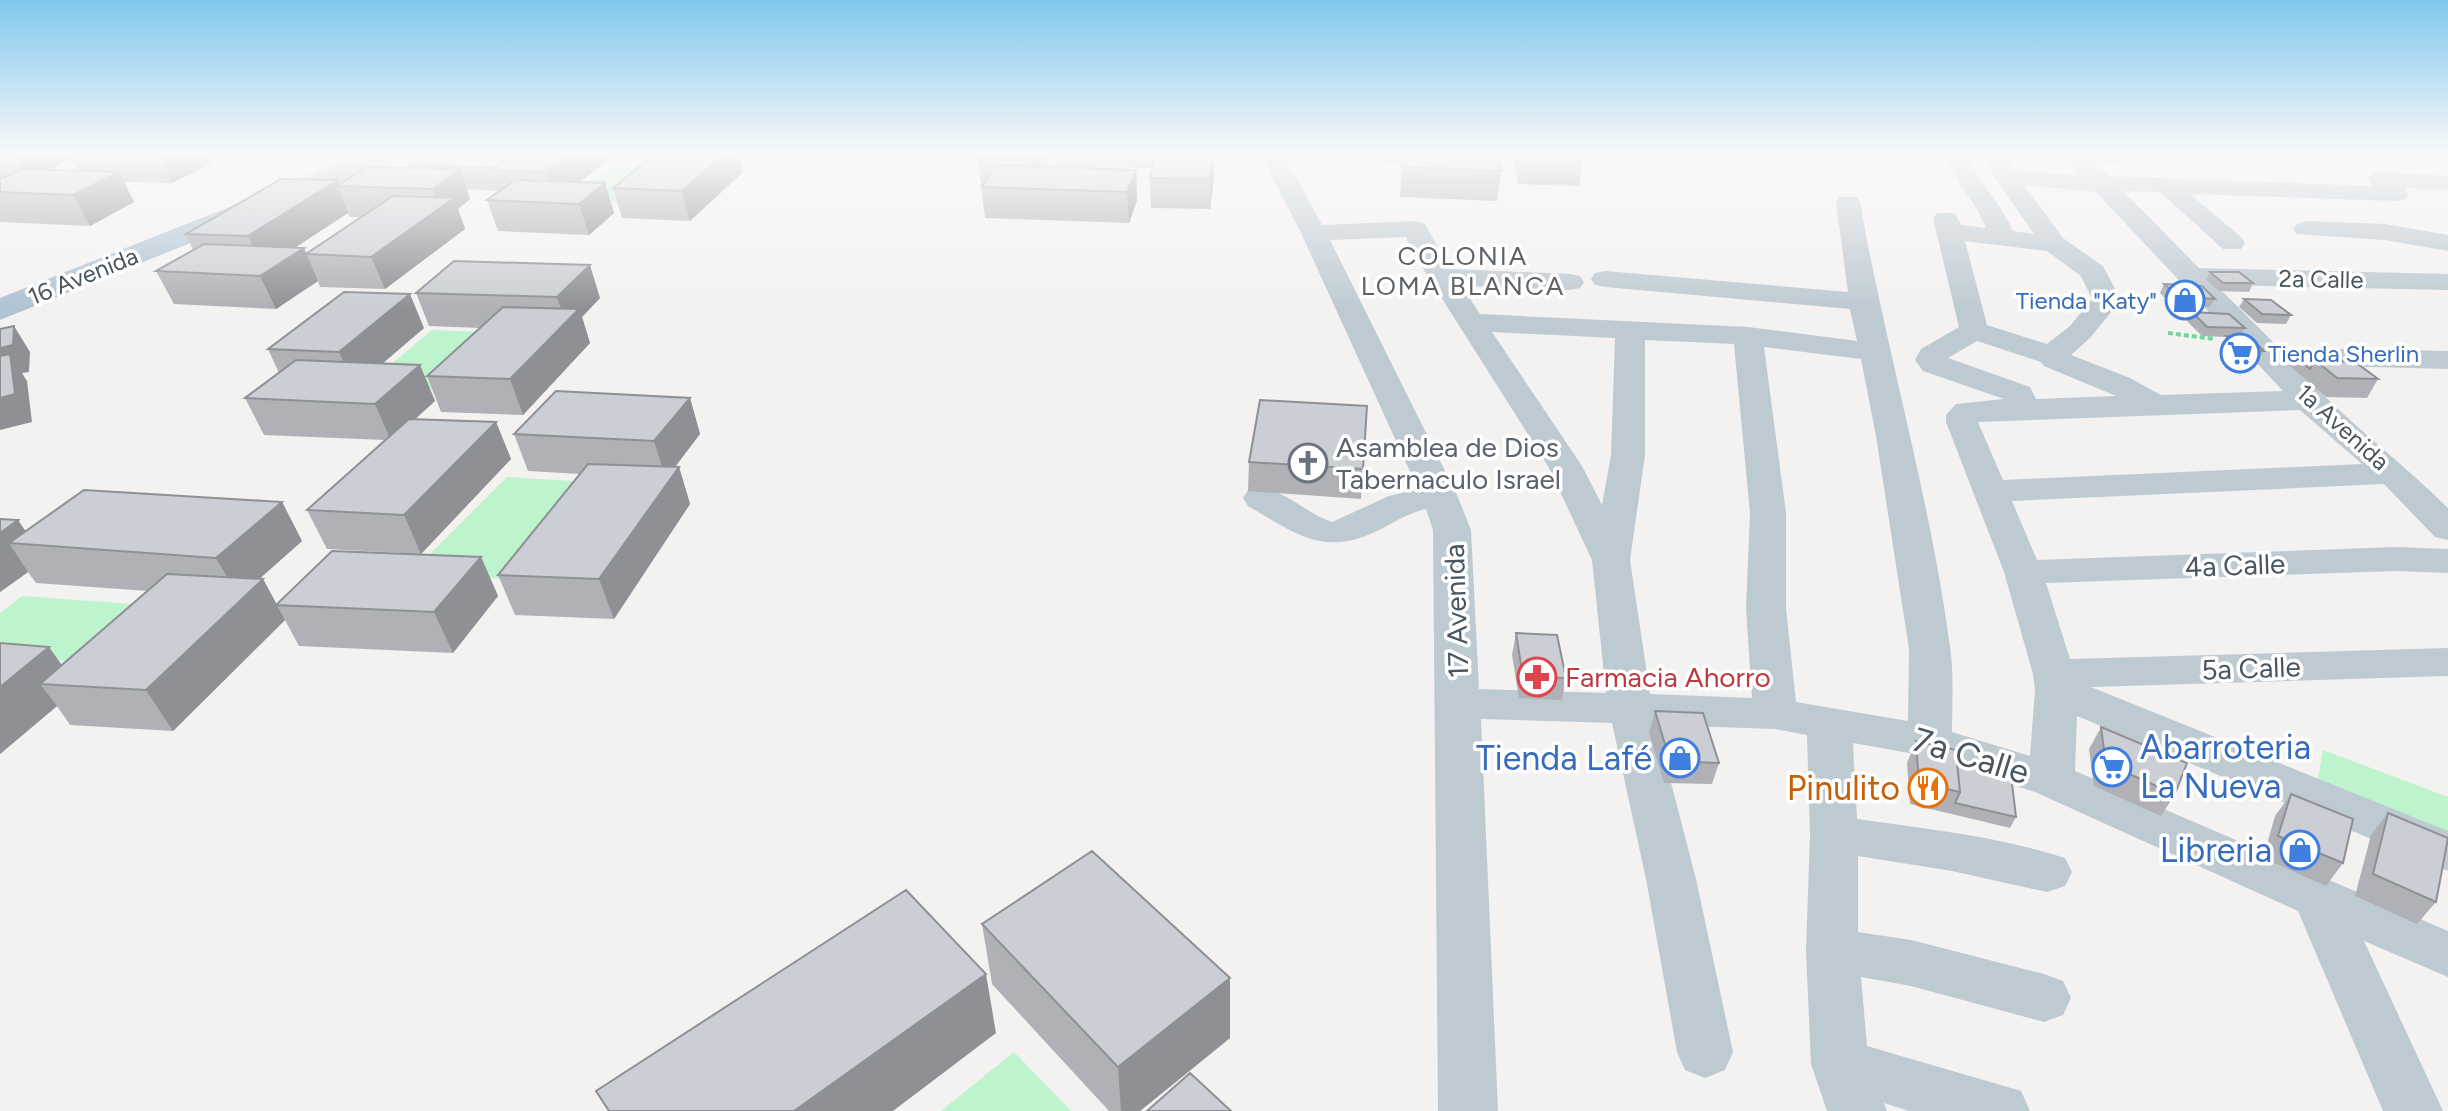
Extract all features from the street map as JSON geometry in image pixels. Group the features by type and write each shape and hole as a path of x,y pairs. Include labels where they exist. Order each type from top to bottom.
{"main road":[{"name":"16 Avenida","path":"0,293 224,205"},
{"name":"16 Avenida","path":"0,310 261,205"}],"street":[{"name":"17 Avenida","path":"1299,205 1439,495 1452,530 1468,1111"},
{"path":"1848,205 1863,302 1876,352 1930,649 1930,741"},
{"path":"1987,205 2003,238"},
{"path":"2028,205 2054,244 2093,272 2107,300 2080,332 2052,356"},
{"name":"1a Avenida","path":"2123,205 2270,356 2308,400 2393,473 2448,529"},
{"path":"2188,205 2232,243"},
{"path":"2347,205 2385,232"},
{"path":"1974,330 1948,225 2003,238 2054,244"},
{"path":"1314,233 1416,229 1423,248 1565,466 1611,560"},
{"path":"2306,229 2385,232 2448,243"},
{"path":"1442,277 1570,282"},
{"path":"1605,279 1863,302"},
{"name":"2a Calle","path":"2202,285 2448,282"},
{"path":"2202,285 2448,299"},
{"path":"1472,322 1748,336 1876,352"},
{"path":"1630,328 1628,455 1611,560 1630,708 1671,879 1705,1052"},
{"path":"2014,410 2020,400 2019,394 1934,364 1930,360 1932,355 1974,330 2052,356 2156,405"},
{"path":"1748,336 1768,513 1766,608 1775,714"},
{"path":"2270,356 2448,360"},
{"path":"2051,780 2055,682 2023,572 1962,422 1962,415 1967,411 2308,400"},
{"path":"1991,491 2393,473"},
{"path":"1261,498 1320,532 1331,534 1366,523 1401,505 1439,495"},
{"name":"4a Calle","path":"2023,572 2396,559 2448,561"},
{"name":"5a Calle","path":"2055,682 2448,662"},
{"path":"2055,682 2448,852"},
{"name":"7a Calle","path":"1459,703 1775,714 1930,741 2051,780 2448,955"},
{"path":"1829,722 1834,834 1832,950 1848,1088 2000,1111"},
{"path":"1834,834 1952,852 2047,872"},
{"path":"2317,896 2413,1111"},
{"path":"1832,950 1911,963 2044,998"}],"green space":[{"path":"432,330 510,333 449,390 365,386"},
{"path":"507,477 605,483 520,580 412,572"},
{"path":"22,596 174,607 107,664 0,656 0,613"},
{"path":"2323,750 2448,797 2448,846 2315,795"},
{"path":"1014,1052 1071,1111 941,1111"}],"building":[{"path":"236,205 298,205 248,236 186,234"},
{"path":"380,205 444,205 371,257 306,254"},
{"path":"204,244 304,248 260,276 156,271"},
{"path":"454,261 590,265 557,297 416,293"},
{"path":"2210,272 2239,272 2253,283 2223,283"},
{"path":"2164,284 2202,286 2215,299 2177,296"},
{"path":"344,292 410,294 339,352 268,349"},
{"path":"2244,299 2271,300 2291,315 2262,314"},
{"path":"503,307 579,309 510,379 427,376"},
{"path":"2192,312 2229,314 2245,328 2207,327"},
{"path":"14,326 13,345 0,348 0,329"},
{"path":"2226,336 2251,338 2264,351 2238,349"},
{"path":"10,354 15,394 0,398 0,356"},
{"path":"2294,356 2333,357 2338,361 2315,360 2310,369"},
{"path":"296,360 420,365 375,404 245,398"},
{"path":"2315,360 2355,362 2378,379 2337,378"},
{"path":"556,391 690,398 654,441 514,434"},
{"path":"1260,400 1367,406 1363,469 1249,462"},
{"path":"409,419 496,422 404,515 307,510"},
{"path":"588,464 679,467 599,579 498,575"},
{"path":"84,490 282,502 216,558 9,543"},
{"path":"0,519 18,520 0,533"},
{"path":"332,551 481,557 434,612 276,605"},
{"path":"167,574 263,579 146,690 40,684"},
{"path":"1516,633 1557,635 1566,678 1523,677"},
{"path":"0,643 49,647 0,687"},
{"path":"1655,711 1703,713 1719,763 1670,761"},
{"path":"2101,727 2187,763 2175,794 2106,764"},
{"path":"1916,741 1956,750 1960,792 1919,783"},
{"path":"1957,762 2011,775 2016,817 1955,803 1960,792"},
{"path":"2291,794 2353,819 2343,863 2278,836"},
{"path":"2388,813 2448,838 2436,902 2373,874"},
{"path":"1092,851 1230,978 1118,1067 982,924"},
{"path":"906,890 986,974 794,1111 609,1111 596,1091"},
{"path":"1190,1073 1231,1111 1147,1111"}],"place":[{"name":"Tienda \"Katy\"","path":"2185,300"},
{"name":"Tienda Sherlin","path":"2240,353"},
{"name":"Asamblea de Dios Tabernaculo Israel","path":"1308,463"},
{"name":"Farmacia Ahorro","path":"1537,677"},
{"name":"Tienda Lafé","path":"1680,758"},
{"name":"Abarroteria La Nueva","path":"2112,767"},
{"name":"Pinulito","path":"1928,788"},
{"name":"Libreria","path":"2300,850"}],"district":[{"name":"COLONIA LOMA BLANCA","path":"1463,271"}]}
